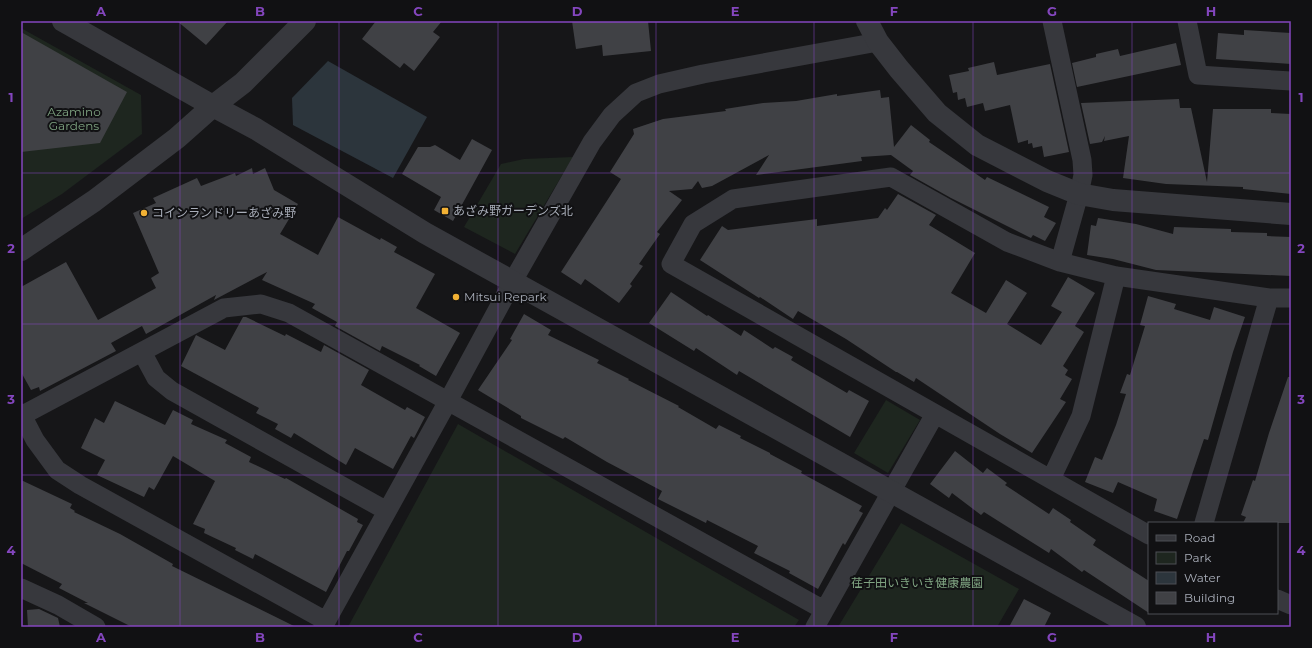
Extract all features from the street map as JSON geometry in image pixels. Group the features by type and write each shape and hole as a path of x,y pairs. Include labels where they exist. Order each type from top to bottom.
{"street":[{"path":"63,21 256,129 425,233 1135,627"},
{"path":"21,250 94,201 177,138 242,83 305,21"},
{"path":"867,21 878,42 937,113 977,145 1047,181 1079,194 1113,200 1291,214"},
{"path":"1052,21 1082,160 1083,175 1060,262"},
{"path":"1187,21 1198,75 1291,81"},
{"path":"824,610 448,401 289,313 261,304 224,308 21,415 35,440 57,470 80,485 324,624 448,401 513,281 592,142 612,115 636,93 659,84 703,74 878,42"},
{"path":"1148,534 671,264 692,224 733,199 890,177 1007,242 1060,262 1116,276 1269,298 1291,298"},
{"path":"1051,479 1081,416 1116,276"},
{"path":"1204,522 1269,298"},
{"path":"142,352 156,378 172,391 387,511"},
{"path":"816,627 824,610 935,414"},
{"path":"21,588 58,605 96,627"},
{"path":"1278,599 1291,605"}],"green space":[{"name":"Azamino Gardens","path":"21,28 141,95 142,134 62,194 21,219"},
{"path":"573,157 515,254 464,227 501,164 524,159"},
{"path":"886,400 920,420 888,473 854,453"},
{"path":"458,424 799,620 794,627 348,627"},
{"name":"荏子田いきいき健康農園","path":"901,523 1019,589 997,627 838,627"}],"water":[{"path":"328,61 427,117 393,178 293,125 292,98"}],"building":[{"path":"177,21 228,21 206,45"},
{"path":"376,21 442,21 433,32 440,37 414,71 404,63 400,68 362,39"},
{"path":"572,21 648,21 651,51 603,56 602,45 576,49"},
{"path":"1244,30 1291,33 1291,64 1216,59 1218,33 1244,35"},
{"path":"21,32 127,92 100,143 21,152"},
{"path":"1176,43 1181,65 1077,87 1072,63 1096,57 1096,54 1118,49 1120,56"},
{"path":"994,62 997,75 1050,64 1069,152 1044,157 1042,146 1033,148 1032,143 1028,144 1028,140 1018,143 1010,105 985,111 983,103 967,107 965,98 958,100 957,92 953,93 949,75 969,71 968,68"},
{"path":"880,90 881,98 889,97 894,147 911,125 930,140 929,142 985,180 987,177 1049,207 1044,217 1056,223 1045,241 1033,235 1031,238 951,198 910,175 913,171 891,155 861,157 862,161 756,175 769,155 712,186 702,188 698,181 692,189 669,191 682,200 657,232 660,234 639,264 643,266 630,284 632,286 619,303 585,279 581,285 561,272 621,179 610,172 634,134 633,129 663,119 726,111 725,109 763,103 796,101 837,94 837,96"},
{"path":"1179,99 1180,108 1191,108 1207,182 1213,109 1271,109 1271,113 1291,114 1291,194 1243,189 1243,187 1166,184 1123,178 1129,136 1104,141 1105,136 1102,142 1090,144 1081,103"},
{"path":"472,139 492,150 453,221 434,210 441,197 402,174 418,147 430,147 435,145 460,160"},
{"path":"252,168 253,174 265,168 274,190 298,204 280,234 318,255 338,217 380,240 381,238 397,247 394,252 435,274 416,308 460,333 436,376 419,366 420,365 382,346 380,351 335,326 337,322 312,308 315,304 262,280 267,272 214,300 216,295 146,334 142,326 111,343 116,351 40,391 39,387 31,390 21,372 21,287 66,262 98,320 156,288 151,278 159,273 133,213 156,203 153,198 197,178 201,186 235,173 236,176"},
{"path":"898,194 936,215 929,225 975,253 951,293 986,313 1006,280 1027,293 1007,324 1041,345 1062,312 1051,306 1068,277 1095,293 1075,326 1084,332 1063,366 1068,370 1065,375 1072,379 1060,399 1066,402 1032,453 1000,434 916,378 914,382 896,372 846,339 798,311 793,319 700,260 722,226 728,230 817,219 817,226 878,218 885,208 887,210"},
{"path":"1098,218 1136,224 1173,234 1174,227 1231,229 1231,232 1267,233 1267,236 1291,237 1291,276 1156,270 1113,259 1087,255 1091,225 1096,226"},
{"path":"671,292 741,336 744,330 773,349 775,347 793,357 791,360 847,393 849,390 869,401 850,437 739,371 737,375 696,348 694,351 649,323"},
{"path":"1148,296 1176,304 1174,309 1210,320 1214,307 1245,317 1233,352 1208,440 1204,439 1177,519 1154,511 1157,499 1118,482 1113,493 1085,482 1095,457 1102,460 1116,425 1126,394 1120,393 1127,374 1130,375 1145,326 1140,325"},
{"path":"524,314 551,330 548,335 599,360 597,363 679,406 678,407 716,429 719,425 741,436 740,438 770,453 802,471 801,473 862,506 859,511 863,513 845,545 843,543 818,589 789,573 790,571 754,553 758,546 707,520 706,523 658,499 662,491 607,462 565,437 563,439 521,418 521,416 478,390 512,340 510,339"},
{"path":"243,317 246,317 285,336 286,334 321,352 324,345 369,370 361,385 405,410 407,407 425,417 414,438 411,436 393,469 355,448 346,465 294,433 291,438 275,429 278,424 256,413 259,408 181,366 196,335 225,350"},
{"path":"1288,377 1291,377 1291,523 1244,522 1246,517 1241,515 1253,480 1255,481"},
{"path":"115,401 165,425 173,410 193,420 191,424 227,440 225,443 251,457 249,462 285,479 286,478 358,519 357,522 363,525 349,551 347,551 326,592 255,554 253,559 235,550 236,548 204,533 205,529 193,524 215,481 173,456 154,490 149,487 144,497 97,475 105,460 81,448 95,418 104,423"},
{"path":"955,451 983,473 987,468 1007,483 1005,485 1049,514 1053,508 1071,520 1070,522 1096,540 1093,545 1148,580 1148,612 1084,570 1082,572 1051,549 1049,553 984,512 981,515 952,493 949,498 930,484"},
{"path":"21,480 72,504 70,508 75,511 74,512 120,534 173,564 172,566 296,627 132,627 84,603 88,603 59,588 62,584 21,563"},
{"path":"1024,599 1051,613 1044,627 1009,627"},
{"path":"39,609 58,618 60,627 28,627 27,610"}],"place":[{"name":"あざみ野ガーデンズ北","path":"445,211"},
{"name":"コインランドリーあざみ野","path":"144,213"},
{"name":"Mitsui Repark","path":"456,297"}]}
